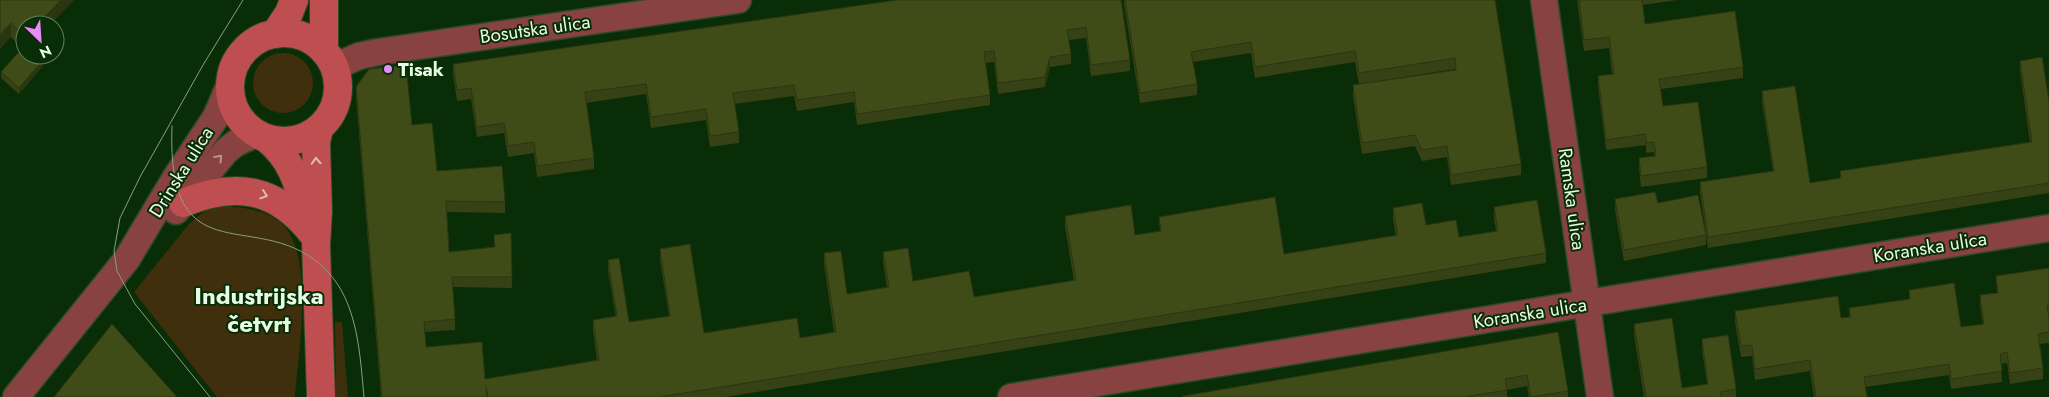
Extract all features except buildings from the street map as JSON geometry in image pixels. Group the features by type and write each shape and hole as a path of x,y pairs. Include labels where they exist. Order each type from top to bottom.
{"main road":[{"path":"275,34 289,13 294,0"},
{"path":"262,137 285,142 303,138 319,129 330,116 336,101 338,84 329,59 324,0"},
{"path":"314,239 291,166 286,156 239,118 233,107 230,84 233,69 239,56 262,38 275,34 289,33 302,36 329,59"},
{"path":"319,129 316,142 318,196 314,239 321,397"},
{"path":"183,203 202,195 221,191 236,190 262,194 287,208 314,239"}],"street":[{"name":"Bosutska ulica","path":"329,59 359,56 633,7 738,0"},
{"name":"Ramska ulica","path":"1544,0 1600,397"},
{"name":"Drinska ulica","path":"128,259 176,177 216,117 230,84"},
{"name":"Drinska ulica","path":"16,397 128,259 164,225 226,151 240,141 262,137"},
{"name":"Koranska ulica","path":"1011,397 2049,228"}],"shaded area":[{"path":"283,53 299,58 304,62 308,67 313,83 308,99 304,104 299,108 283,113 267,108 262,104 258,99 253,83 258,67 262,62 267,58"},
{"path":"210,206 237,207 264,213 280,222 291,236 298,256 302,305 295,397 217,397 134,292 189,224"},
{"path":"335,322 342,322 348,397 336,397"}],"tram line":[{"path":"210,397 135,304 117,271 114,251 120,218 140,177 203,65 243,0"},
{"path":"172,126 174,174 184,205 201,223 222,232 274,241 301,251 327,271 337,284 345,298 356,330 364,397"}],"place":[{"name":"Tisak","path":"388,69"}],"district":[{"name":"Industrijska četvrt","path":"259,309"}]}
